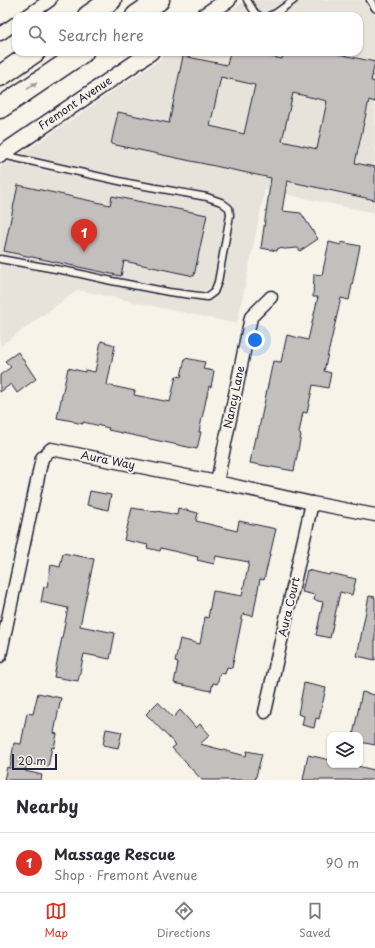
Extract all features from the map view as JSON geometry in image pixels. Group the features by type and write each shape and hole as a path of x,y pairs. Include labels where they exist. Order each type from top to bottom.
{"highway":[{"path":"94,12 111,0"},
{"path":"142,12 159,0"},
{"path":"0,76 29,56"},
{"path":"0,108 76,56"}],"street":[{"path":"33,12 50,0"},
{"path":"210,12 228,0"},
{"path":"0,34 12,26"},
{"name":"Fremont Avenue","path":"0,154 145,56"},
{"name":"Nancy Lane","path":"217,482 251,318 271,297"},
{"name":"Aura Way","path":"0,656 42,458 51,449 375,515"},
{"name":"Aura Court","path":"265,712 312,503"}],"lane":[{"path":"247,0 254,12"},
{"path":"277,12 294,0"},
{"path":"370,0 375,8"},
{"path":"0,154 128,183 207,197 221,202 229,208 230,215 218,282 214,292 207,297 112,282 72,272 0,259"}],"shaded area":[{"path":"246,0 375,0 375,213 265,190 237,324 78,290 0,346 0,167 164,56 363,56 363,12 229,12"}],"building":[{"path":"183,56 227,65 229,56 267,56 282,59 283,56 347,56 375,62 371,81 375,82 375,102 369,100 355,163 375,167 375,200 287,181 282,211 301,213 318,239 300,251 298,248 278,248 277,251 261,248 271,178 111,144 118,112 169,123","holes":["221,77 255,85 244,134 210,126","293,93 327,101 317,149 282,141"]},
{"path":"18,185 110,205 112,196 207,215 194,276 124,261 121,276 4,251"},
{"path":"329,242 341,245 341,242 360,246 349,300 341,298 324,371 331,373 328,388 313,385 307,413 303,412 299,433 301,435 294,471 250,463 255,437 257,438 273,361 281,362 287,335 308,340 318,297 313,297 314,274 322,275"},
{"path":"101,341 115,345 107,385 135,391 134,395 170,402 176,376 181,377 185,358 205,362 203,369 214,371 211,387 209,386 199,432 201,432 197,449 108,430 109,428 83,422 83,424 57,418 68,368 85,372 85,370 95,372"},
{"path":"18,352 36,379 17,393 11,384 0,392 0,375 11,367 5,361"},
{"path":"90,491 111,495 108,510 87,505"},
{"path":"132,508 177,515 178,508 198,513 196,521 237,531 239,521 276,529 264,580 260,579 253,616 243,614 232,668 227,667 225,674 220,673 217,684 213,683 211,691 174,683 178,663 175,662 180,639 200,644 205,617 208,618 213,591 242,596 249,562 216,556 214,564 197,560 198,557 161,548 160,551 147,548 148,545 124,540"},
{"path":"63,553 94,559 80,626 115,633 110,659 84,654 78,681 54,677 68,608 41,602 44,586 47,587 51,565 60,567"},
{"path":"307,570 329,575 330,573 356,579 352,595 340,592 330,638 316,635 323,602 314,600 315,595 302,592"},
{"path":"369,596 375,597 375,660 357,656"},
{"path":"304,683 326,688 319,719 316,718 314,728 302,725 304,716 298,714"},
{"path":"362,692 375,695 375,745 363,743 363,732 354,732"},
{"path":"38,693 61,698 54,733 57,734 54,748 52,747 48,767 27,763 25,771 42,775 41,780 4,780 7,767 10,768 14,743 21,744 27,713 33,714"},
{"path":"158,702 173,718 180,710 196,728 200,724 210,735 200,744 246,756 247,751 262,754 255,780 202,780 172,748 176,745 146,714"},
{"path":"106,729 122,732 118,748 103,745"},
{"path":"308,755 327,759 327,768 363,767 374,770 372,780 303,780"}],"place":[{"name":"Massage Rescue","path":"84,252"}]}
